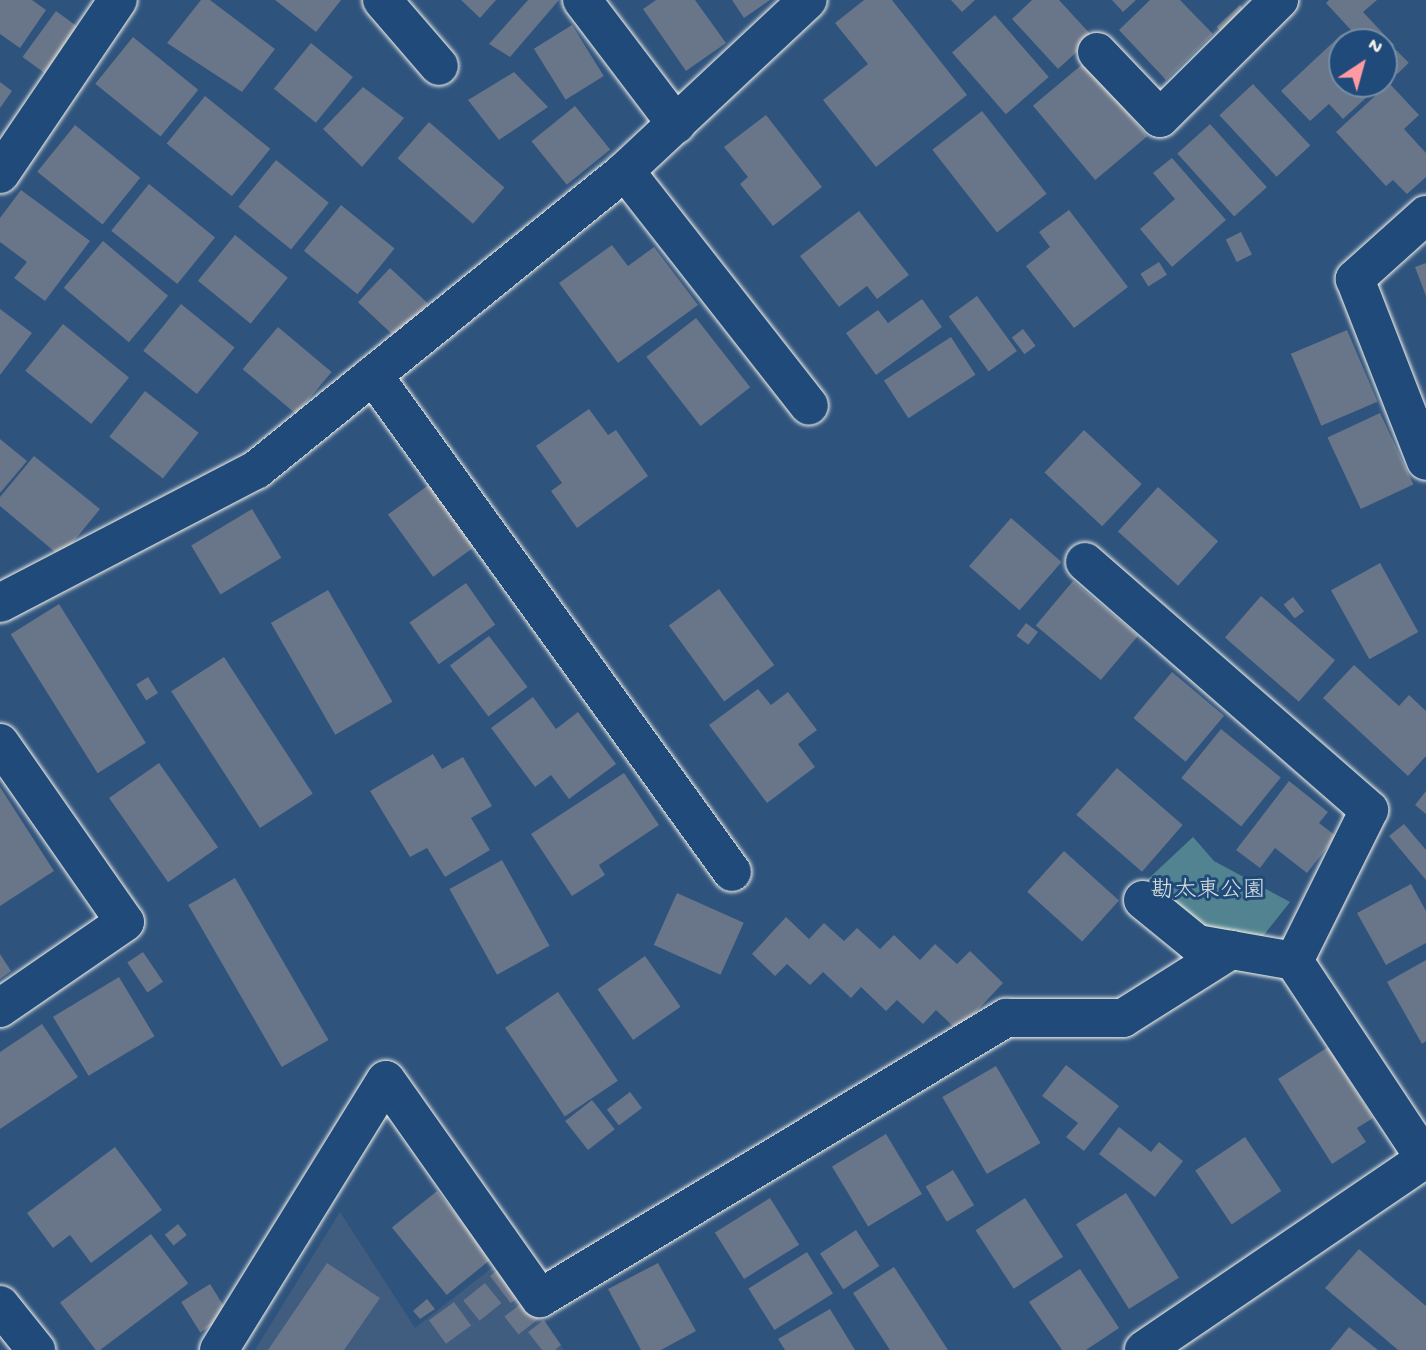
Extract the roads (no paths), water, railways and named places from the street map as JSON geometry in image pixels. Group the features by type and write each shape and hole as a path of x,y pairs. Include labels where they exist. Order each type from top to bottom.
{"street":[{"path":"0,174 118,0"},
{"path":"382,0 439,66"},
{"path":"582,0 676,124"},
{"path":"0,603 256,470 625,171 808,0"},
{"path":"1097,52 1160,118 1279,0"},
{"path":"625,171 809,406"},
{"path":"1426,215 1354,279 1426,461"},
{"path":"373,375 732,872"},
{"path":"1085,562 1368,810 1294,961"},
{"path":"0,743 125,922 0,1008"},
{"path":"1143,900 1197,944 1294,961 1425,1159 1144,1350"},
{"path":"219,1350 386,1080 540,1298 1006,1018 1123,1018 1231,950"},
{"path":"0,1305 36,1350"}],"park label":[{"name":"勘太東公園","path":"1208,892"}]}
